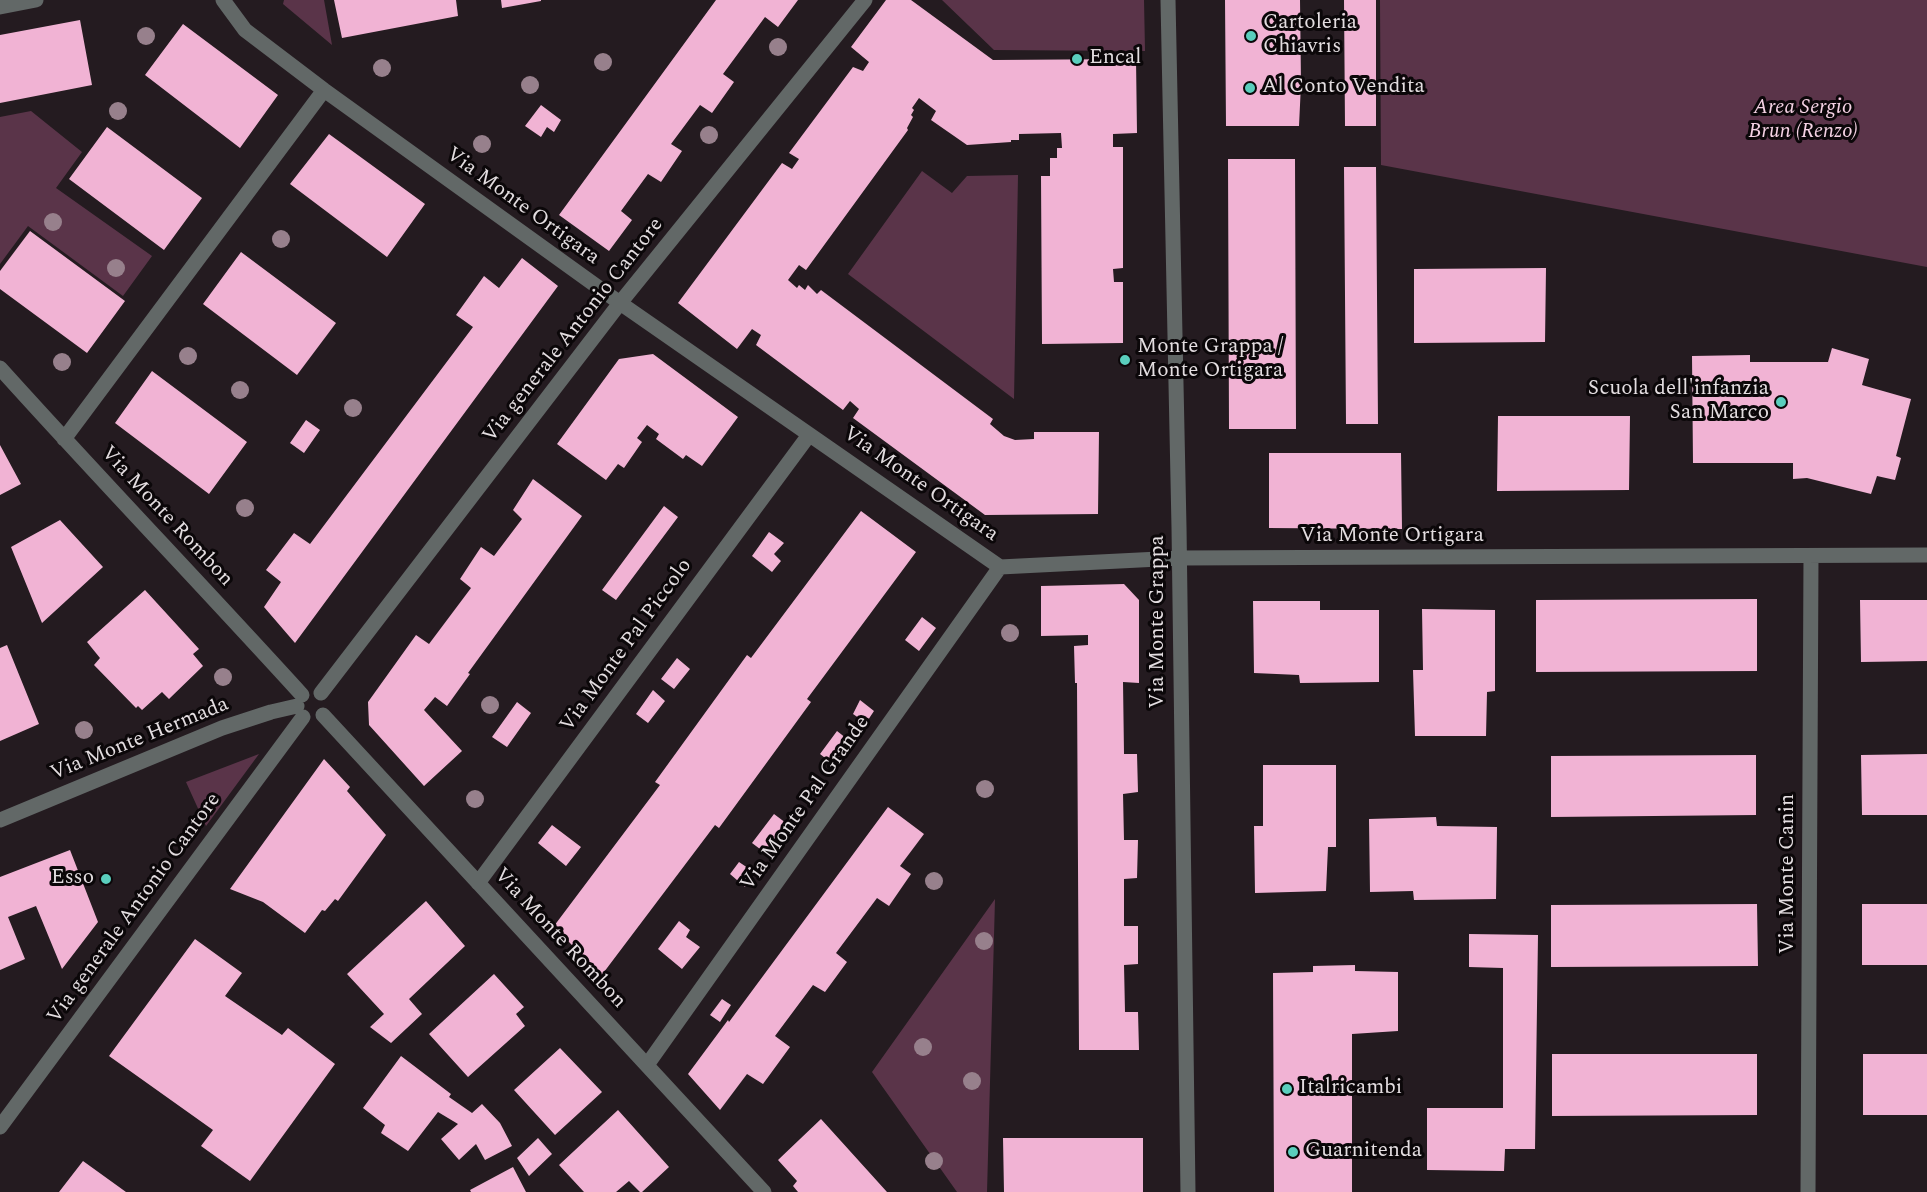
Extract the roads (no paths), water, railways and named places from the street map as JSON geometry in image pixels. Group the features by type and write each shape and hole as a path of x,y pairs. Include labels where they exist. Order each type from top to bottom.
{"street":[{"path":"0,7 36,0"},
{"name":"Via Monte Ortigara","path":"224,0 245,30 324,90 620,303 1000,567 1179,558 1927,555"},
{"name":"Via generale Antonio Cantore","path":"321,693 620,303 865,0"},
{"name":"Via Monte Grappa","path":"1168,0 1188,1192"},
{"path":"64,439 324,90"},
{"name":"Via Monte Rombon","path":"0,368 247,634 301,706"},
{"name":"Via Monte Pal Piccolo","path":"478,883 809,435"},
{"name":"Via Monte Canin","path":"1808,1192 1811,556"},
{"name":"Via Monte Pal Grande","path":"646,1065 1000,567"},
{"path":"309,691 321,693 327,706 323,715 312,720 301,706 309,691"},
{"name":"Via generale Antonio Cantore","path":"0,1127 301,706"},
{"name":"Via Monte Hermada","path":"0,820 222,728 271,712 301,706"},
{"name":"Via Monte Rombon","path":"323,715 764,1192"}],"place":[{"name":"Cartoleria Chiavris","path":"1251,36"},
{"name":"Encal","path":"1077,59"},
{"name":"Al Conto Vendita","path":"1250,88"},
{"name":"Monte Grappa / Monte Ortigara","path":"1125,360"},
{"name":"Scuola dell'infanzia San Marco","path":"1781,402"},
{"name":"Esso","path":"106,879"},
{"name":"Italricambi","path":"1287,1089"},
{"name":"Guarnitenda","path":"1293,1152"}],"park label":[{"name":"Area Sergio Brun (Renzo)","path":"1803,121"}]}
